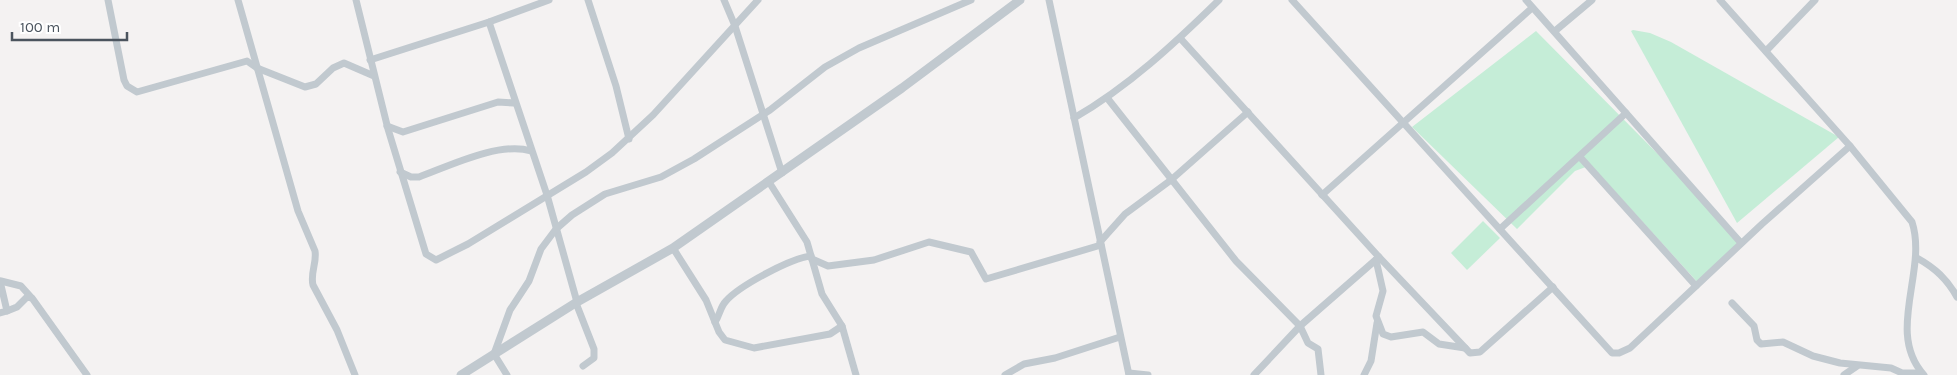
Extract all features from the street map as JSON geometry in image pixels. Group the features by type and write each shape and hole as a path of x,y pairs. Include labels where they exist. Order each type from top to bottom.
{"street":[{"path":"108,0 124,80 126,86 138,92 152,90 247,61 257,68 305,87 316,84 333,68 344,63 374,76"},
{"path":"238,0 298,211 315,251 316,258 311,277 313,285 337,330 355,375"},
{"path":"356,0 400,172 426,254 436,260 468,244 586,172 628,139 758,0"},
{"path":"360,0 360,18"},
{"path":"370,60 489,22 549,0"},
{"path":"588,0 616,86 628,139"},
{"path":"724,0 735,26 761,115 782,173"},
{"path":"494,354 510,310 530,281 541,249 556,229 595,200 620,188 661,177 761,115 839,59 906,26 971,0"},
{"path":"461,375 576,302 673,248 782,173 1020,0"},
{"path":"1049,0 1129,374 1148,375"},
{"path":"1074,118 1108,99 1180,38 1219,0"},
{"path":"1526,0 1741,243"},
{"path":"1555,31 1592,0"},
{"path":"1720,0 1850,146 1912,222 1916,233 1917,258 1907,325 1910,354 1923,374"},
{"path":"1766,51 1815,0"},
{"path":"1296,1 1552,287 1612,353 1615,354 1630,348 1741,243 1850,146"},
{"path":"1322,195 1532,8"},
{"path":"489,22 568,265 576,302 594,349 594,358 583,366"},
{"path":"1180,38 1322,195 1377,259 1472,354 1480,352 1552,287"},
{"path":"1108,99 1236,261 1300,326 1308,343 1318,349 1321,375"},
{"path":"387,126 403,132 498,102 514,103"},
{"path":"715,322 722,306 729,298 789,261 812,257 828,266 874,260 934,242 971,252 986,279 1100,244 1125,214 1171,180 1248,112"},
{"path":"1500,229 1580,157 1626,112"},
{"path":"400,172 411,177 419,177 465,160 509,148 531,150"},
{"path":"1580,157 1696,286"},
{"path":"769,182 803,235 812,257 822,294 842,326 856,375"},
{"path":"673,248 706,300 725,340 750,348 830,334 842,326"},
{"path":"1917,258 1931,266 1946,280 1957,297"},
{"path":"1254,375 1300,326 1377,259"},
{"path":"1377,259 1383,292 1376,316 1383,334 1386,336 1423,332 1439,344 1465,348"},
{"path":"30,296 3,312 0,281 18,284 30,296 52,324 86,375"},
{"path":"1732,303 1754,326 1757,340 1761,344 1783,342 1813,356 1857,366 1891,368 1902,373 1923,374"},
{"path":"1364,375 1371,361 1377,322"},
{"path":"1005,375 1024,364 1055,358 1120,337"},
{"path":"494,354 507,375"},
{"path":"1844,375 1857,366"}],"green space":[{"path":"1536,31 1746,243 1700,285 1591,165 1575,171 1517,229 1412,127"},
{"path":"1631,31 1650,33 1671,42 1839,137 1737,223"},
{"path":"1483,221 1500,238 1467,270 1451,253"}]}
